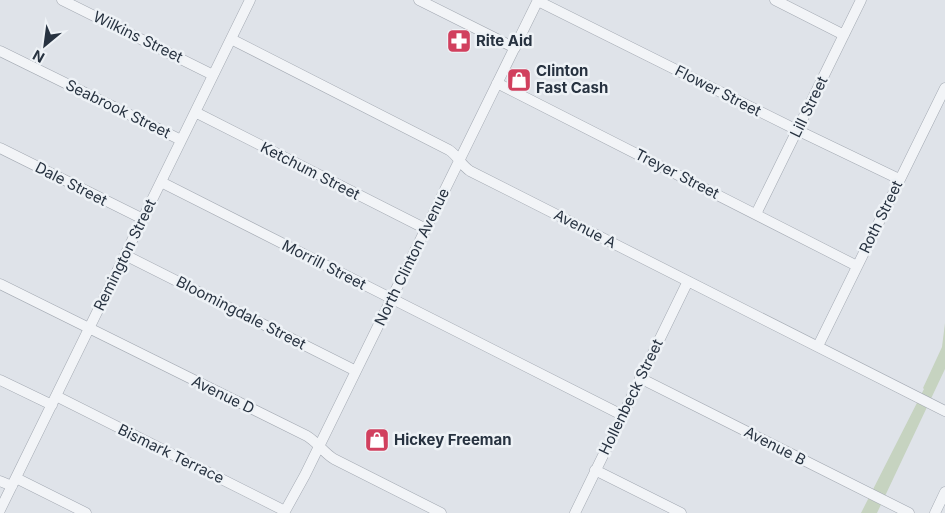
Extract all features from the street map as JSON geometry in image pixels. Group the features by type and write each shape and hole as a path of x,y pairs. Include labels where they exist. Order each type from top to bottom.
{"street":[{"name":"Wilkins Street","path":"62,0 214,75"},
{"name":"Remington Street","path":"0,510 250,0"},
{"path":"419,0 515,48"},
{"name":"North Clinton Avenue","path":"285,512 538,0"},
{"name":"Flower Street","path":"538,0 797,130 900,179"},
{"path":"775,0 844,35"},
{"name":"Lill Street","path":"756,214 862,0"},
{"name":"Avenue A","path":"231,39 449,150 470,171 945,411"},
{"name":"Seabrook Street","path":"0,51 181,140"},
{"name":"Treyer Street","path":"497,83 857,266"},
{"name":"Roth Street","path":"818,346 945,88"},
{"name":"Ketchum Street","path":"195,112 426,229"},
{"name":"Dale Street","path":"0,148 143,219"},
{"name":"Morrill Street","path":"161,182 622,415"},
{"name":"Bloomingdale Street","path":"125,254 356,371"},
{"name":"Hollenbeck Street","path":"575,513 688,280"},
{"name":"Avenue D","path":"0,284 306,436 334,459 441,513"},
{"name":"Avenue B","path":"640,378 909,513"},
{"name":"Bismark Terrace","path":"0,380 54,401 285,512"},
{"path":"595,470 681,513"},
{"path":"0,480 14,482 86,513"},
{"path":"935,513 945,492"}],"green space":[{"path":"945,323 945,369 877,513 861,513 924,389 942,347"}],"place":[{"name":"Rite Aid","path":"459,41"},
{"name":"Clinton Fast Cash","path":"519,80"},
{"name":"Hickey Freeman","path":"377,440"}]}
